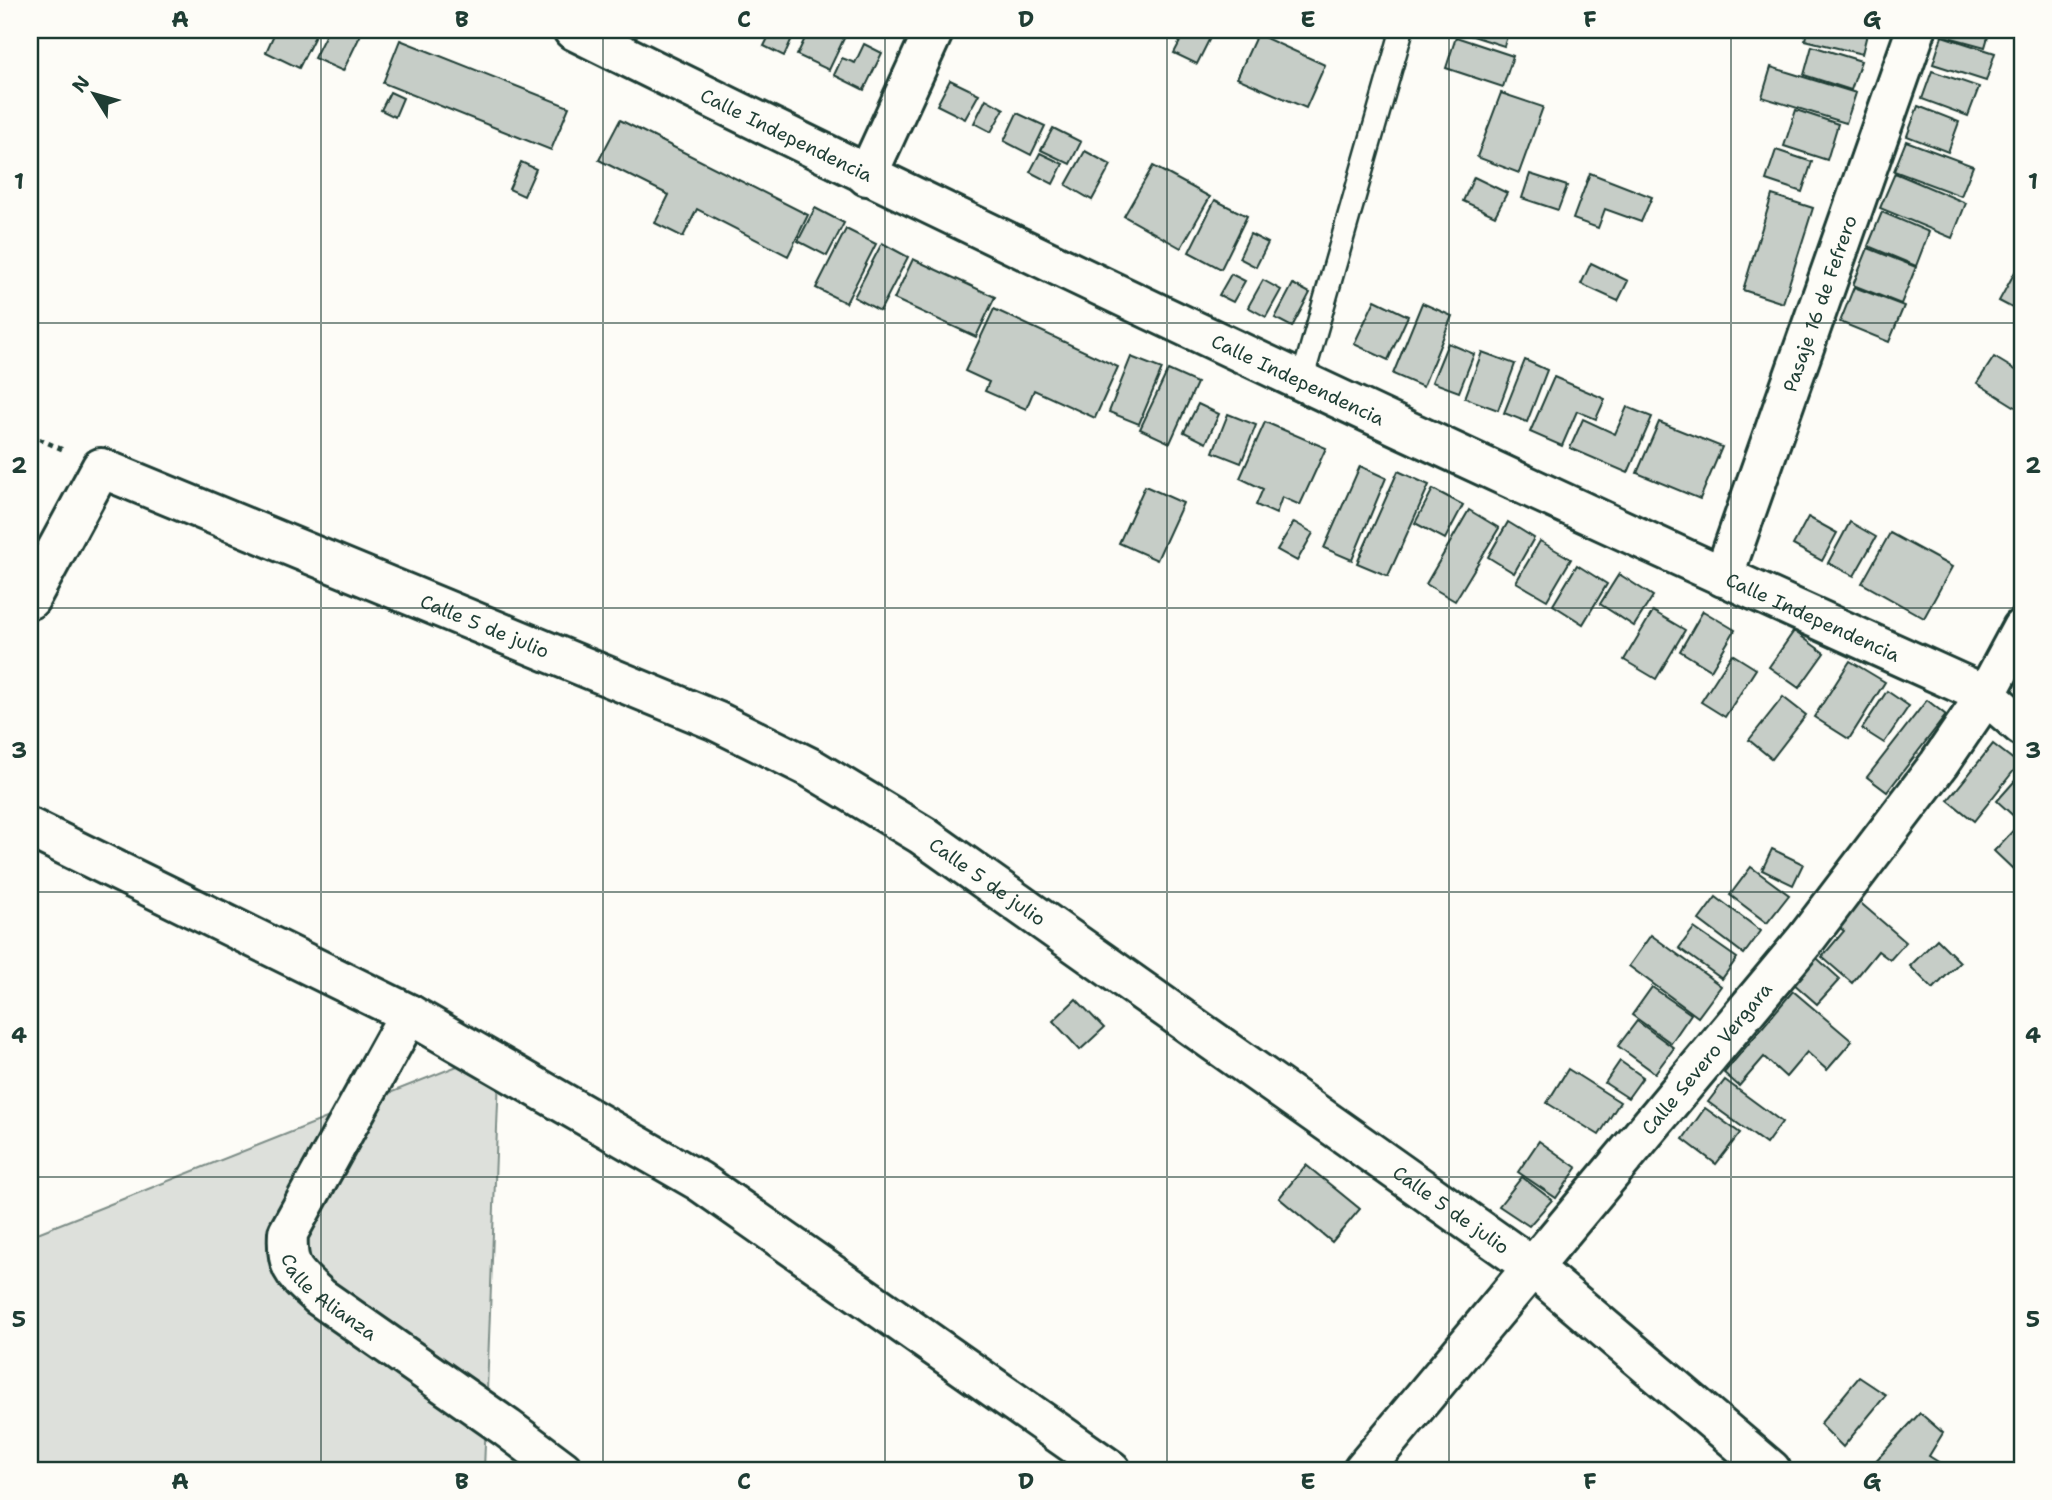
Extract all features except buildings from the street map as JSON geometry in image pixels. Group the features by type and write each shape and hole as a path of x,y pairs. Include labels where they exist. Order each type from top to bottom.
{"street":[{"name":"Calle Independencia","path":"573,30 867,176 1723,577 1986,695 2022,726"},
{"path":"867,176 934,30"},
{"name":"Pasaje 16 de Fefrero","path":"1723,577 1916,30"},
{"name":"Calle 5 de julio","path":"30,599 101,468 716,721 811,768 922,835 1531,1266 1770,1470"},
{"name":"Calle Severo Vergara","path":"1363,1470 1806,939 1939,764 1986,695 2022,628"},
{"path":"30,828 409,1014 699,1181 1111,1470"},
{"name":"Calle Alianza","path":"409,1014 288,1233 287,1255 294,1273 320,1297 508,1428 563,1470"}],"lane":[{"path":"1302,380 1402,30"}],"shaded area":[{"path":"500,1049 484,1470 30,1470 30,1236"}]}
